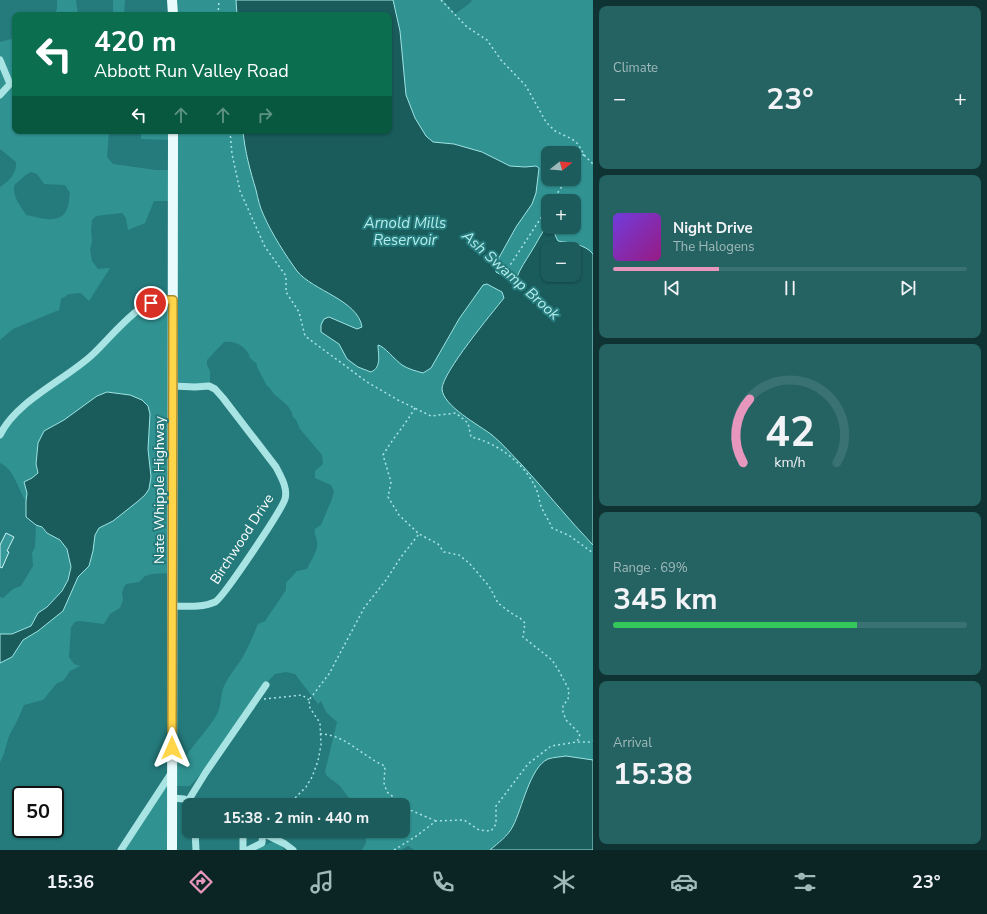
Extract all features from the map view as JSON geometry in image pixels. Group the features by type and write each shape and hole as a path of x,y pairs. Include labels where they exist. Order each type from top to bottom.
{"main road":[{"path":"172,0 173,12"},
{"name":"Nate Whipple Highway","path":"172,850 173,134"}],"street":[{"path":"0,60 10,84 0,95"},
{"path":"0,435 11,420 29,402 82,364 137,311 160,300 173,300"},
{"name":"Birchwood Drive","path":"172,606 206,605 216,602 242,568 285,499 285,488 282,478 276,468 215,389 209,386 173,386"},
{"path":"194,798 206,772 266,685"},
{"path":"121,850 172,772"},
{"path":"172,798 182,800"},
{"path":"195,838 196,850"},
{"path":"243,838 243,850"},
{"path":"248,850 262,842 262,838"},
{"path":"274,838 286,844 293,850"}],"path":[{"path":"218,12 219,0"},
{"path":"442,0 467,27 487,40 501,60 526,86 546,122 555,132 572,139 578,144 593,164"},
{"path":"230,134 232,154 240,191 265,247 286,276 286,292 299,312 305,336 367,382 398,400 431,416 456,413 468,423 470,437 484,440 504,452 522,468 537,491 541,507 552,528 570,536 593,553"},
{"path":"581,158 584,154"},
{"path":"505,272 541,218"},
{"path":"415,408 406,424 390,442 383,455 391,482 388,497 399,515 419,534 438,544 444,552 459,555 469,563 489,586 498,603 525,623 523,637 552,660 569,690 568,699 563,706 563,712 566,720 580,734 578,742"},
{"path":"295,798 306,787 312,777 318,761 321,745 320,723 310,708 309,700 329,674 364,608 419,534"},
{"path":"255,700 302,696 309,700"},
{"path":"320,734 328,734 339,739 375,762 385,766 384,783 387,792 410,810 436,821 464,820 479,830 491,831 496,824 496,806 528,764 552,746 593,741"},
{"path":"394,850 415,837 436,821"}],"green space":[{"path":"57,0 76,0 78,12 56,12"},
{"path":"113,0 125,0 124,12 113,12"},
{"path":"171,0 236,0 237,12 172,12"},
{"path":"393,0 443,0 455,14 472,0 593,0 593,254 581,246 581,242 558,241 555,235 581,234 581,194 541,194 541,234 517,277 509,279 496,272 496,263 516,227 532,204 536,166 510,166 482,152 454,144 433,142 426,136 415,118 406,95 400,31"},
{"path":"12,39 12,134 109,134 107,157 113,164 156,170 170,170 172,140 141,139 141,134 243,134 248,161 260,207 267,224 279,245 297,271 304,278 344,303 352,309 358,317 362,327 357,329 329,317 321,332 340,344 347,359 379,364 377,345 382,346 391,356 431,368 459,319 483,284 487,284 502,292 504,298 458,357 444,381 442,389 448,402 462,415 492,435 504,446 593,545 593,760 548,759 537,770 527,790 513,827 490,850 414,850 408,846 401,850 362,850 366,843 366,838 410,838 410,798 349,798 340,786 327,776 325,772 337,722 326,712 321,701 318,704 295,674 286,672 275,674 253,697 217,756 190,786 174,786 171,850 118,850 142,811 167,777 172,758 185,758 216,716 224,686 244,656 258,624 265,621 286,590 286,583 297,571 307,569 317,548 315,529 321,525 334,491 331,485 315,478 315,471 323,464 322,455 300,429 289,407 267,386 257,367 257,364 250,358 247,351 237,343 232,342 224,342 207,360 207,365 210,371 210,385 171,390 170,573 152,574 145,576 139,582 126,584 122,593 123,600 120,608 110,614 104,624 80,621 75,622 71,627 69,657 74,664 80,666 70,671 63,681 57,683 43,700 24,705 9,736 0,762 0,663 12,657 23,640 38,631 63,611 78,577 89,566 95,535 99,528 113,521 151,477 141,401 130,395 64,420 44,431 36,464 38,473 24,482 27,493 26,501 9,470 0,463 0,435 8,420 66,376 141,307 170,301 171,202 154,201 145,223 128,230 126,218 122,213 96,216 92,220 92,242 90,249 92,261 98,269 110,268 89,301 81,293 69,294 61,299 59,310 13,329 0,340 0,187 14,174 16,162 0,149 0,42","holes":["31,172 37,174 44,184 65,185 70,193 69,203 64,214 54,219 26,215 14,192 15,184"]},
{"path":"36,525 58,539 64,546 69,558 70,567 67,582 58,595 39,613 29,628 8,634 0,634 0,597 3,598 13,589 21,586 33,566 32,553 35,547"},
{"path":"278,839 284,850 255,850"}],"water":[{"name":"Arnold Mills Reservoir","path":"236,0 393,0 400,31 406,95 415,118 426,136 433,142 454,144 482,152 510,166 536,166 539,168 536,193 532,204 516,227 496,263 496,272 509,279 517,277 523,264 542,234 555,234 558,241 565,242 541,242 541,282 581,282 581,246 593,254 593,545 504,446 492,435 462,415 448,402 444,395 442,389 444,381 450,370 468,343 504,298 502,292 487,284 483,285 459,319 431,368 423,373 409,369 402,365 378,345 379,357 377,367 371,372 358,367 347,359 339,344 321,332 321,325 324,319 329,317 357,329 362,327 359,318 344,303 304,278 297,271 275,237 261,210 248,161 243,134 392,134 392,12 237,12"},
{"path":"107,392 130,395 142,400 148,406 150,414 148,449 151,477 149,489 145,495 113,521 99,528 95,535 89,566 78,577 63,611 38,631 23,640 12,657 0,663 0,634 12,634 31,626 38,613 47,607 62,591 68,580 71,567 67,549 60,540 47,533 42,527 36,525 26,517 27,493 24,482 38,473 36,464 38,443 44,431 64,420 97,396"},
{"path":"566,756 593,760 593,850 490,850 511,830 536,770 548,759"}],"building":[{"path":"6,533 14,537 7,551 9,552 2,568 0,567 0,545"}],"route":[{"path":"151,303 160,300 173,300 172,748"}],"water label":[{"name":"Ash Swamp Brook","path":"511,275"}]}
